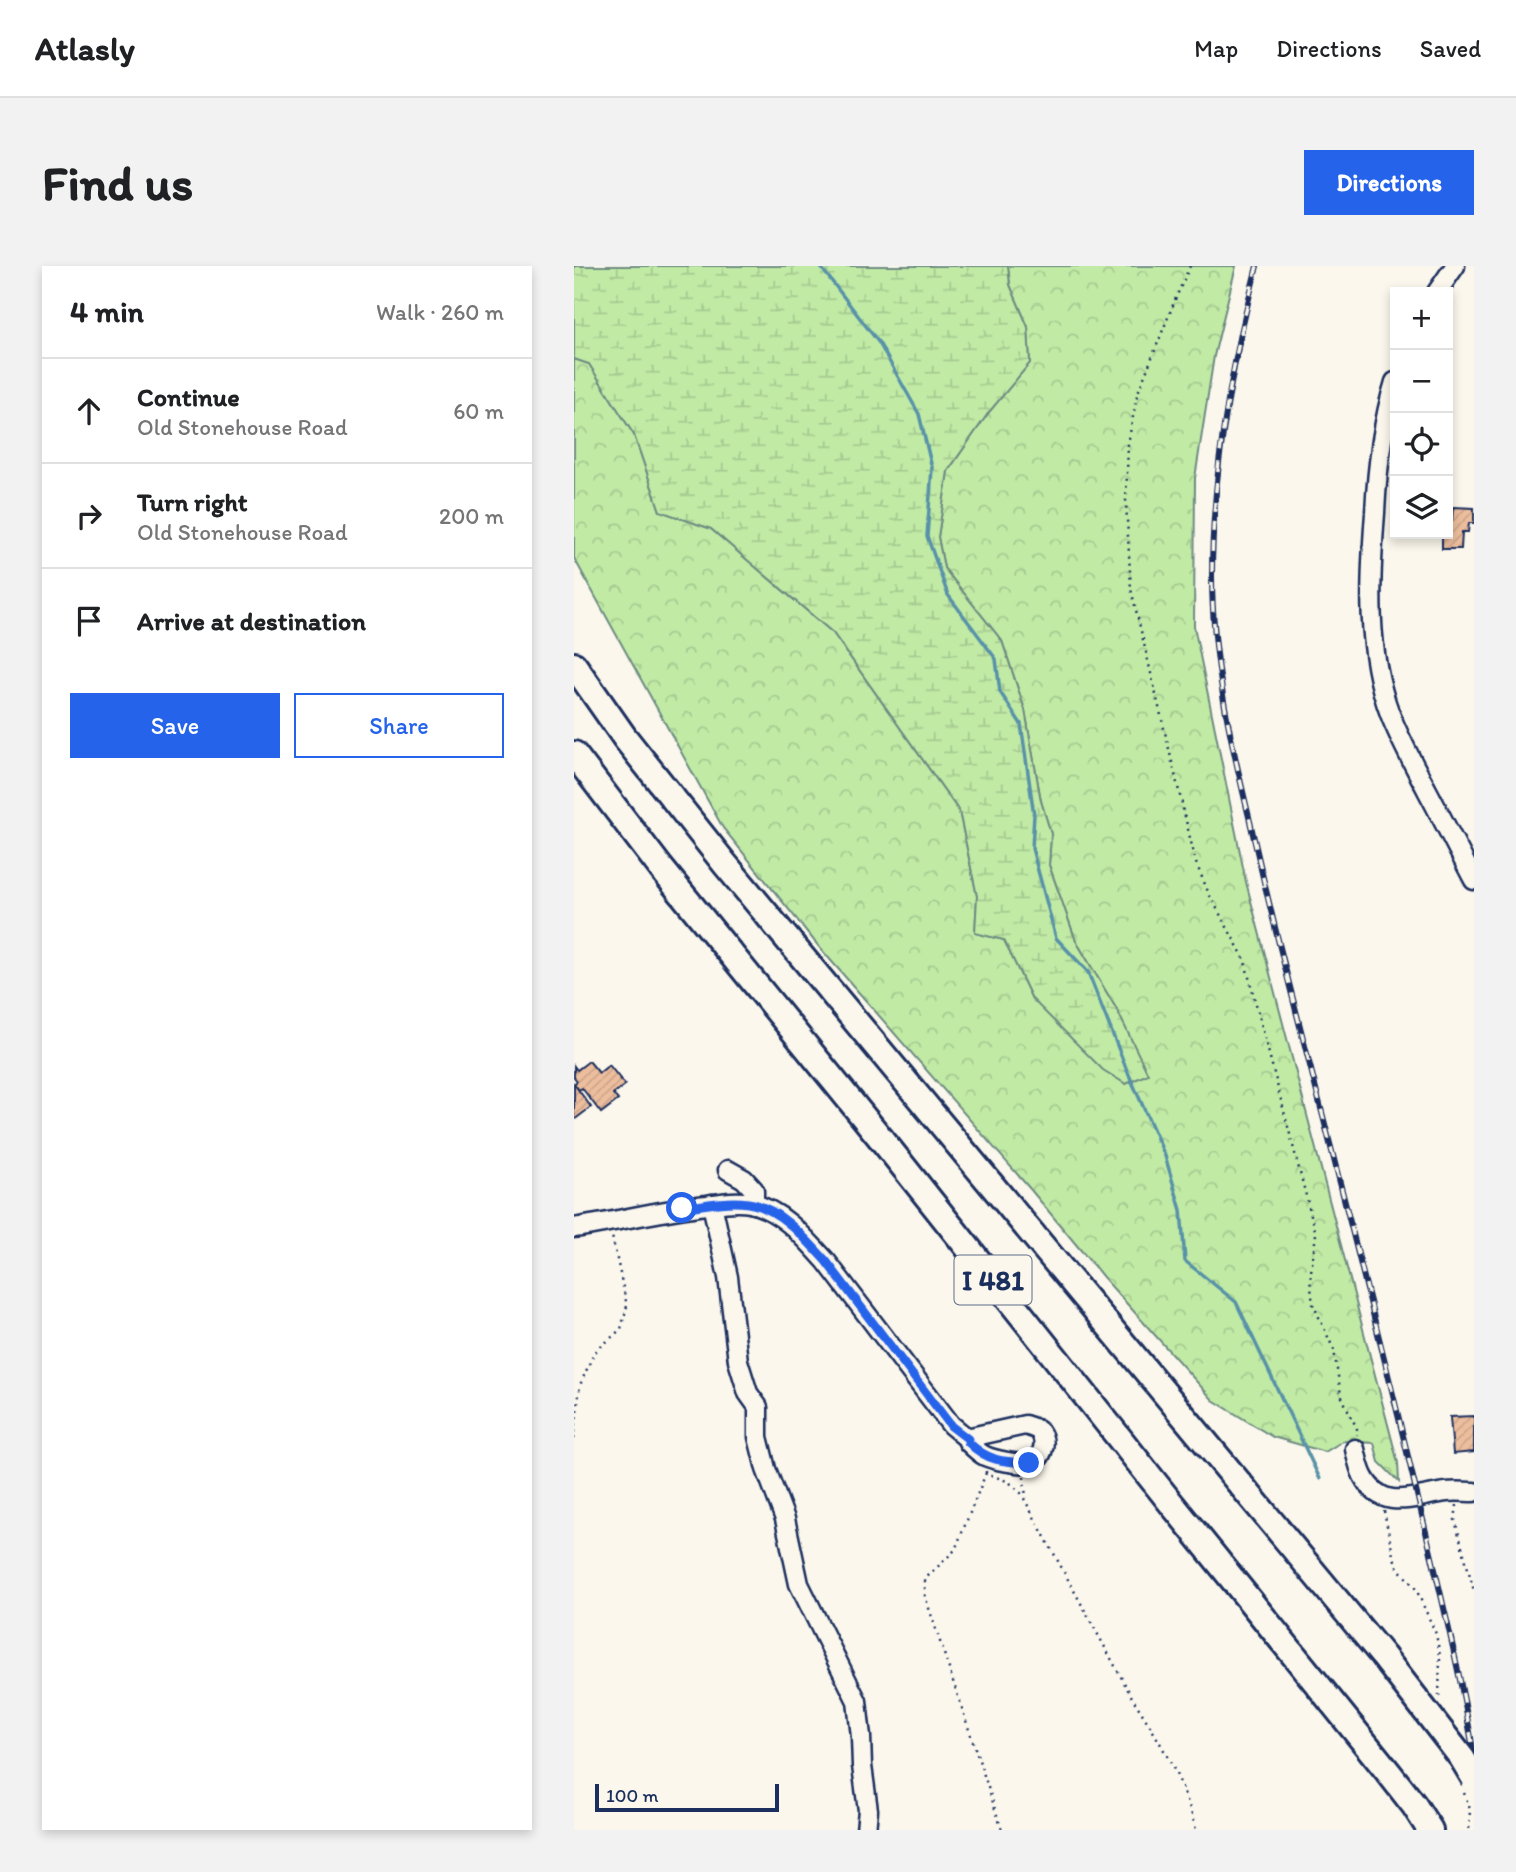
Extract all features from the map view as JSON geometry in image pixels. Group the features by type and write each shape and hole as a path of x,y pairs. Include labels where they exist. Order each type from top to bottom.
{"highway":[{"name":"I 481","path":"574,665 625,738 725,864 1383,1656 1462,1758 1469,1785"},
{"name":"I 481","path":"574,754 669,879 887,1146 1414,1805 1430,1830"}],"street":[{"path":"1440,287 1455,266"},
{"path":"1390,400 1377,473 1372,550 1371,596 1378,666 1389,711 1404,746 1474,880"},
{"path":"728,1170 744,1179 754,1190 754,1204"},
{"path":"574,1228 729,1202 754,1204 782,1218 826,1261 951,1426 968,1439 987,1465 1026,1463 1037,1460 1042,1453 1041,1434 1025,1425 968,1439"},
{"path":"712,1204 728,1277 738,1361 748,1393 758,1407 758,1437 766,1469 785,1518 799,1584 857,1701 868,1810 866,1830"},
{"path":"1354,1449 1363,1476 1375,1491 1385,1498 1397,1501 1448,1492 1467,1492"}],"path":[{"path":"1190,266 1137,395 1128,444 1126,490 1131,589 1196,863 1209,894 1244,958 1313,1221 1316,1234 1310,1279 1313,1304 1334,1350 1341,1395 1358,1432 1354,1449"},
{"path":"574,1439 580,1385 594,1353 621,1329 627,1306 609,1222"},
{"path":"1026,1463 1023,1475 1026,1502"},
{"path":"1002,1830 925,1596 925,1579 955,1550 987,1465 1021,1493 1152,1729 1180,1785 1196,1830"},
{"path":"1375,1491 1387,1520 1398,1568 1416,1589 1436,1634 1440,1657 1439,1706"},
{"path":"1467,1492 1455,1520 1474,1591"},
{"path":"1469,1785 1469,1830"}],"green space":[{"path":"574,266 1008,266 1010,285 1028,327 1030,363 989,412 948,471 938,537 944,568 1002,641 1025,710 1041,801 1051,834 1049,865 1076,941 1117,1010 1148,1074 1126,1084 1103,1070 1032,999 1004,940 975,933 977,896 959,811 833,633 711,529 660,511 634,435 589,364 574,359"},
{"path":"1008,266 1236,266 1214,356 1195,478 1194,626 1246,882 1398,1463 1399,1482 1379,1462 1374,1443 1343,1441 1325,1452 1273,1437 1213,1400 1103,1277 1031,1190 820,948 723,828 574,558 574,359 589,364 634,435 660,511 710,528 833,633 959,811 977,896 975,933 1004,940 1032,999 1117,1010 1076,941 1049,865 1051,834 1041,801 1025,710 1002,641 944,568 938,537 948,471 989,412 1030,363 1028,327 1010,285"}],"building":[{"path":"1453,507 1474,508 1474,523 1469,523 1468,532 1462,532 1461,549 1442,549 1442,539 1453,539"},
{"path":"589,1061 599,1073 609,1065 625,1085 613,1094 618,1100 601,1113 582,1088 579,1090 574,1084 577,1081 574,1077 574,1066 577,1070"},
{"path":"574,1084 591,1107 574,1120"},
{"path":"1474,1416 1474,1452 1453,1454 1450,1417"}],"waterway":[{"path":"820,266 879,343 919,414 932,468 927,536 948,595 996,659 1000,692 1021,724 1034,815 1032,848 1056,938 1088,972 1165,1156 1181,1210 1185,1261 1236,1302 1320,1479"}],"railway":[{"path":"1257,266 1231,381 1215,497 1212,576 1219,667 1229,728 1260,864 1401,1425 1454,1653 1474,1755"}],"route":[{"path":"682,1208 729,1202 748,1203 782,1218 826,1261 951,1426 987,1457 1029,1463"}]}
